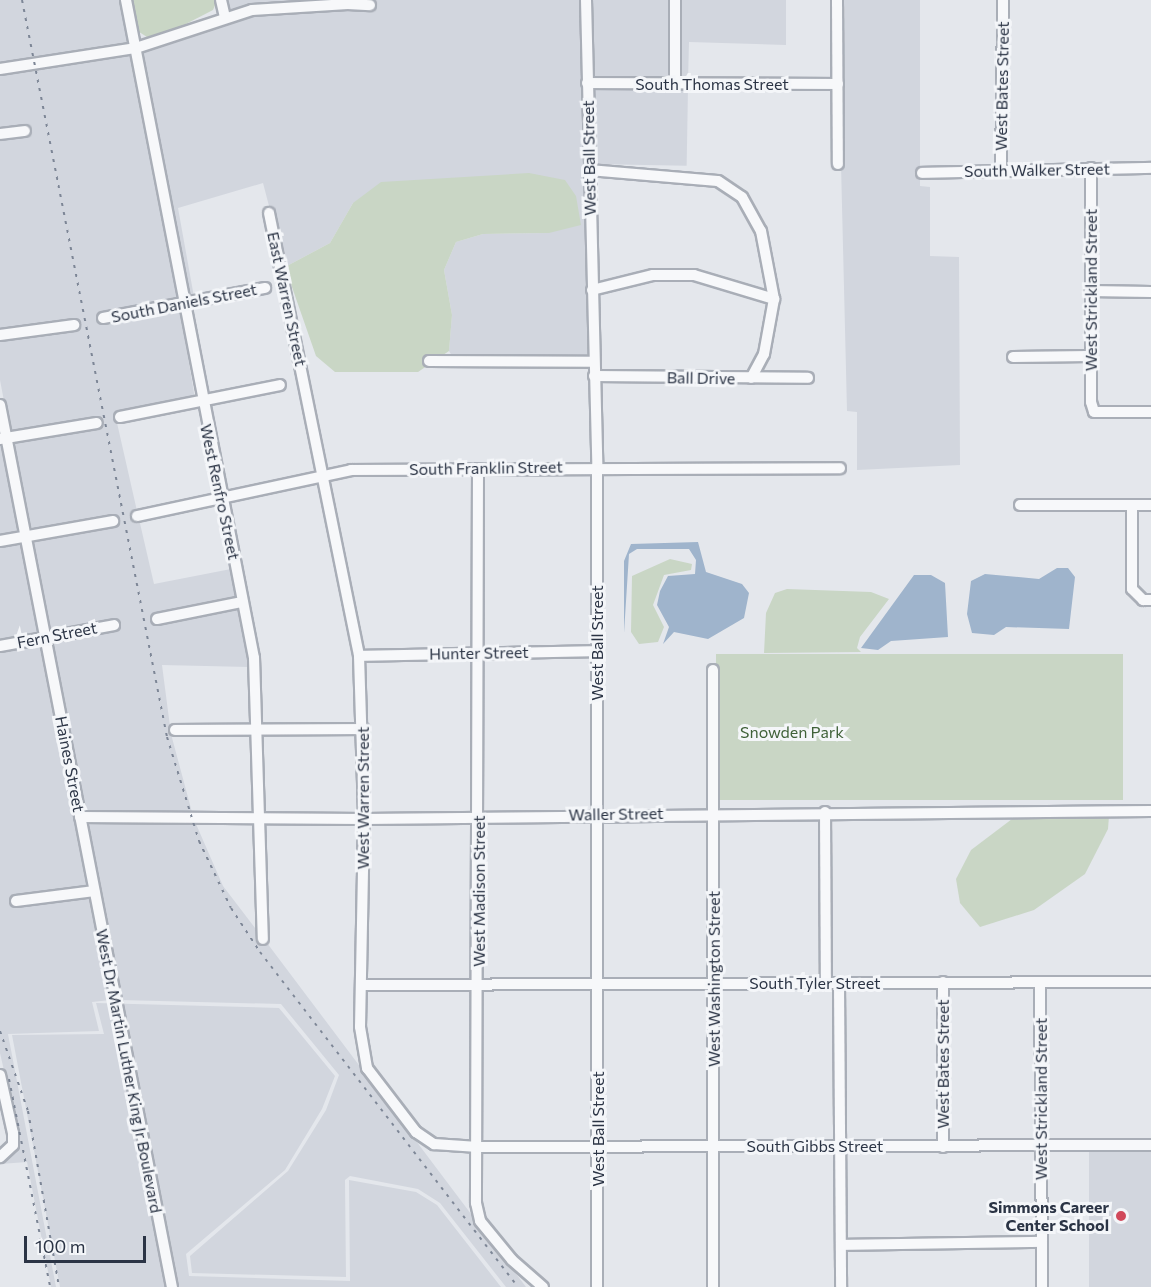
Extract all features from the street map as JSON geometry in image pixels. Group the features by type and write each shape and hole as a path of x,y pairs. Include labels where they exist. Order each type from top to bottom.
{"street":[{"name":"West Renfro Street","path":"126,0 201,402 223,495 254,658 262,820 263,939"},
{"path":"221,0 225,18"},
{"name":"West Ball Street","path":"586,0 597,466 598,651 595,814 599,982 597,1287"},
{"path":"675,0 675,85"},
{"path":"837,0 838,164"},
{"name":"West Bates Street","path":"1001,172 1003,0"},
{"path":"0,69 136,48 225,18 284,7 348,2 370,5"},
{"name":"South Thomas Street","path":"587,83 838,84"},
{"path":"0,134 25,131"},
{"name":"West Strickland Street","path":"1091,168 1090,357 1094,412 1151,412"},
{"name":"South Walker Street","path":"922,172 1151,168"},
{"path":"589,171 718,182 742,197 761,231 774,299 764,354 751,378"},
{"name":"East Warren Street","path":"269,213 304,385"},
{"path":"592,290 653,274 694,275 774,299"},
{"name":"South Daniels Street","path":"103,318 266,288"},
{"path":"1090,291 1151,292"},
{"path":"0,335 74,325"},
{"path":"1013,357 1090,357"},
{"path":"429,361 594,362"},
{"name":"Ball Drive","path":"594,376 808,378"},
{"path":"120,417 280,385"},
{"name":"West Warren Street","path":"304,385 359,656 364,729 363,985 360,1027 367,1068 390,1104 434,1144 478,1147"},
{"path":"0,405 3,438 46,637"},
{"path":"3,438 97,423"},
{"name":"South Franklin Street","path":"137,516 223,495 351,470 597,466 840,468"},
{"name":"West Madison Street","path":"478,469 480,653 478,1147 480,1221 543,1287"},
{"path":"1020,505 1151,505"},
{"path":"1132,505 1132,589 1143,600 1151,600"},
{"path":"0,541 113,521"},
{"path":"157,619 242,602"},
{"name":"Fern Street","path":"0,646 114,625"},
{"name":"Haines Street","path":"46,637 94,891"},
{"name":"Hunter Street","path":"359,656 598,651"},
{"name":"West Washington Street","path":"713,670 715,984 713,1287"},
{"path":"175,730 364,729"},
{"name":"Waller Street","path":"80,817 262,820 479,818 595,814 1151,811"},
{"path":"825,812 826,985"},
{"path":"16,901 94,891"},
{"name":"West Dr Martin Luther King Jr Boulevard","path":"94,891 172,1287"},
{"name":"South Tyler Street","path":"363,985 599,982 839,986 943,982 1151,982"},
{"name":"West Bates Street","path":"943,982 943,1147"},
{"name":"West Strickland Street","path":"1040,982 1042,1287"},
{"path":"839,986 841,1287"},
{"path":"0,1075 13,1133 4,1154"},
{"name":"South Gibbs Street","path":"478,1147 598,1144 943,1147 1151,1144"},
{"path":"841,1245 1042,1242"}],"shaded area":[{"path":"0,0 121,0 130,45 0,65"},
{"path":"226,0 344,0 284,3 229,12"},
{"path":"353,0 582,0 589,358 454,359 449,351 452,315 444,270 456,242 483,234 549,233 353,203 330,243 285,267 263,183 178,208 194,297 188,299 141,51 253,14 374,9 374,1"},
{"path":"591,0 670,0 670,79 591,79"},
{"path":"680,0 786,0 786,45 689,42 688,81 680,81"},
{"path":"837,0 920,0 920,186 930,187 930,256 959,257 960,465 857,470 857,412 847,411"},
{"path":"132,53 179,300 98,315 100,323 180,309 195,399 115,414 137,511 131,513 133,521 139,519 154,584 231,569 236,599 152,616 153,624 238,607 249,658 249,667 162,665 171,734 193,816 84,813 52,640 120,628 118,620 50,632 30,540 119,524 116,516 29,532 12,441 103,426 101,418 10,433 0,380 0,339 79,328 77,320 0,331 0,139 30,134 29,126 0,130 0,73"},
{"path":"592,87 688,89 687,166 591,164"},
{"path":"0,443 20,533 0,537"},
{"path":"21,542 41,634 0,642 0,546"},
{"path":"42,642 88,887 11,897 12,905 90,897 110,1000 92,1002 99,1031 8,1034 56,1287 51,1287 27,1162 0,1164 15,1152 18,1132 0,1053 0,650"},
{"path":"86,821 196,824 223,886 258,932 259,943 267,943 526,1287 506,1287 440,1203 418,1189 350,1176 345,1180 346,1277 192,1273 190,1256 288,1171 326,1110 339,1075 281,1004 120,1000"},
{"path":"96,1003 279,1008 335,1076 322,1109 285,1170 186,1254 189,1276 350,1281 349,1180 416,1192 437,1205 501,1287 60,1287 12,1035 104,1034"},
{"name":"Simmons Career Center School","path":"1089,1145 1151,1145 1151,1287 1089,1287"}],"green space":[{"path":"130,0 216,0 216,3 213,10 180,27 147,37 136,30"},
{"path":"529,173 565,180 576,196 581,225 549,233 483,234 456,242 444,270 452,315 449,351 418,372 335,372 316,356 285,267 330,243 353,203 381,182"},
{"path":"670,559 692,564 691,570 664,575 653,605 664,627 658,642 639,644 631,632 632,576"},
{"path":"787,589 871,592 889,599 860,637 857,648 861,652 764,653 766,613 775,593"},
{"name":"Snowden Park","path":"716,654 1123,654 1123,800 716,800"},
{"path":"1016,816 1109,816 1108,829 1085,874 1034,910 980,927 960,903 956,879 971,850"}],"water":[{"path":"698,542 706,572 742,584 749,593 744,618 708,639 674,632 663,644 669,627 657,605 660,591 668,576 695,574 696,560 689,549 637,549 629,554 624,633 624,561 631,544"},
{"path":"1057,568 1068,568 1075,577 1069,629 1006,627 994,635 972,633 967,614 971,581 985,574 1039,579"},
{"path":"914,575 931,575 945,583 948,637 891,641 878,650 861,648"}],"railway":[{"path":"22,0 167,737 199,841 231,908 260,952 518,1287"},
{"path":"0,1031 28,1111 59,1287"},
{"path":"9,1079 50,1287"}],"place":[{"name":"Simmons Career Center School","path":"1121,1216"}]}
